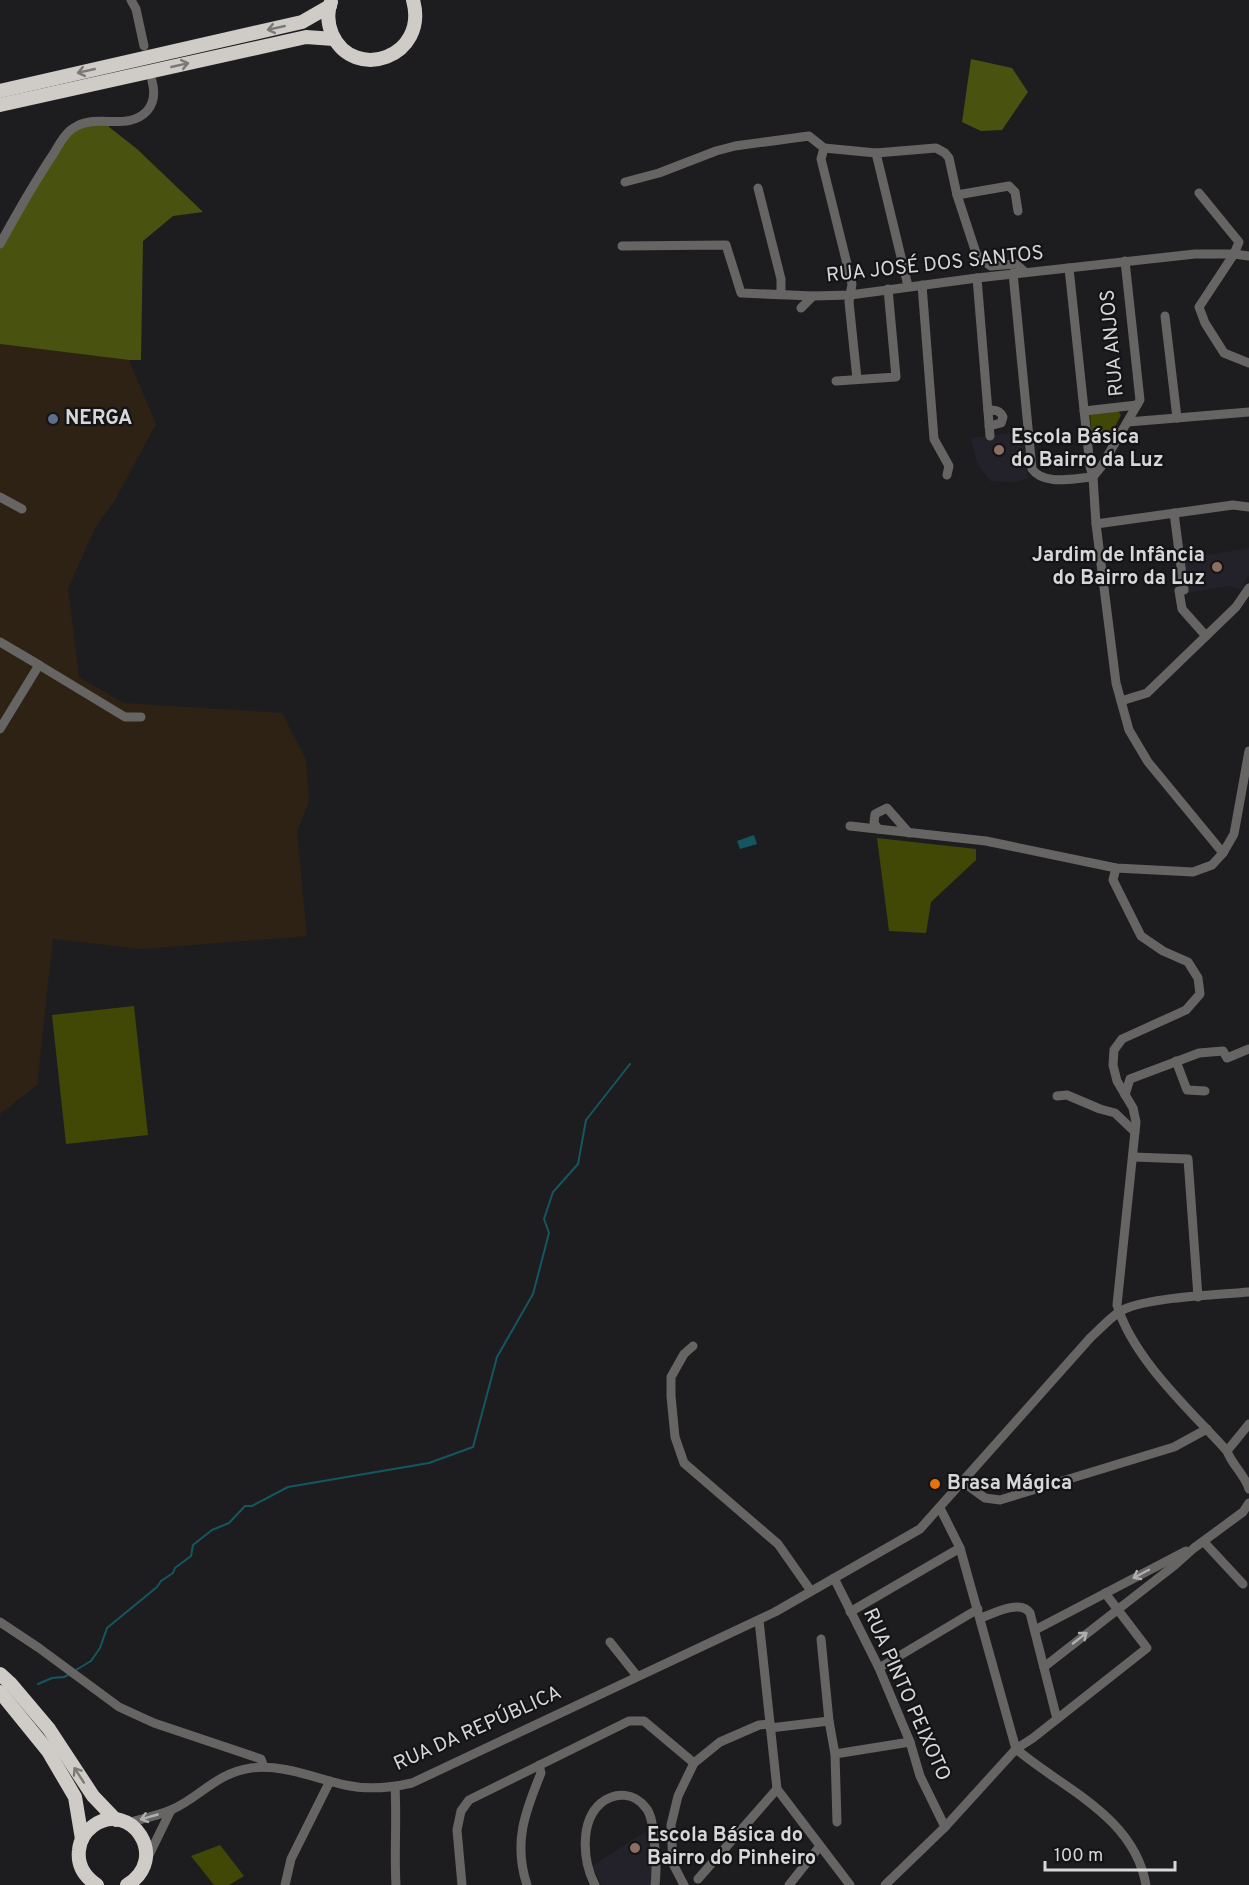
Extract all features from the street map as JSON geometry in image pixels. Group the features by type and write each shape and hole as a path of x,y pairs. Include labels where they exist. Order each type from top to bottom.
{"highway":[{"path":"331,3 328,17 334,39 344,50 356,57 370,60 384,58 397,52 407,42 414,29 416,15 413,0"},
{"path":"0,91 302,22 331,3"},
{"path":"0,105 306,37 334,39"},
{"path":"0,1674 49,1729 93,1796 121,1821 136,1829 143,1838 146,1848 146,1885"},
{"path":"0,1692 48,1752 75,1797 82,1839"},
{"path":"97,1885 81,1869 78,1857 82,1839 96,1824 121,1821"},
{"path":"127,1885 137,1878 145,1864"}],"street":[{"path":"130,0 136,9 144,46"},
{"path":"0,244 35,181 67,134 76,126 87,122 106,120 128,122 141,117 151,106 154,92 152,81"},
{"path":"626,182 659,173 735,146 809,136 824,148 876,153 936,148 945,153 949,159 957,195 977,256 991,266 1016,264 1025,272"},
{"path":"824,148 821,159 852,284 849,302 858,379"},
{"path":"876,153 908,286"},
{"path":"957,195 1009,186 1015,192 1018,211"},
{"path":"758,188 781,279 781,294"},
{"path":"1199,193 1239,242 1234,254 1199,307 1205,323 1224,353 1249,363"},
{"name":"RUA JOSÉ DOS SANTOS","path":"622,246 726,245 741,293 813,296 850,295 1013,273 1195,254 1249,256"},
{"name":"RUA ANJOS","path":"1084,411 1137,405 1140,400 1125,261"},
{"path":"1069,268 1093,477 1096,524 1116,683 1129,730 1148,762 1223,853"},
{"path":"1013,273 1032,469 1036,475 1045,480 1093,477 1137,405"},
{"path":"977,278 988,410 990,431 1001,423 1003,417 1001,412 988,410"},
{"path":"922,285 934,439 949,466 947,475"},
{"path":"836,381 896,377 888,289"},
{"path":"801,308 813,296"},
{"path":"1165,316 1177,418"},
{"path":"1128,422 1249,412"},
{"path":"0,497 22,510"},
{"path":"1096,524 1233,505 1249,507"},
{"path":"1174,513 1184,590 1179,591 1182,609 1206,636"},
{"path":"1121,701 1147,693 1236,607 1249,588"},
{"path":"0,642 126,722 141,717"},
{"path":"0,729 39,665"},
{"path":"850,826 986,842 1116,868 1193,872 1212,866 1234,834 1249,751"},
{"path":"878,829 874,824 875,814 887,808 909,832"},
{"path":"1116,868 1113,880 1141,936 1163,951 1188,962 1198,978 1200,994 1186,1010 1122,1039 1114,1050 1113,1065 1117,1081 1133,1108 1136,1122 1117,1305 1127,1330 1152,1367 1227,1451 1249,1489"},
{"path":"1125,1095 1131,1079 1198,1053 1223,1050 1227,1058 1249,1049"},
{"path":"1176,1062 1187,1090 1205,1091"},
{"path":"1057,1096 1067,1095 1115,1113 1136,1132"},
{"path":"1133,1157 1188,1159 1198,1297"},
{"name":"RUA DA REPÚBLICA","path":"121,1821 171,1810 228,1775 250,1768 291,1770 345,1785 369,1788 395,1787 412,1783 432,1774 759,1620 920,1529 1091,1337 1119,1312 1164,1300 1249,1292"},
{"path":"1119,1297 1126,1301 1129,1308"},
{"path":"693,1346 684,1354 671,1377 675,1437 684,1463 778,1544 811,1591"},
{"path":"1227,1451 1249,1424"},
{"path":"963,1482 985,1498 1000,1500 1174,1447 1207,1429"},
{"path":"1035,1630 1194,1548 1243,1512 1249,1503"},
{"path":"940,1509 960,1548 1016,1749 1102,1812 1130,1844 1143,1870 1146,1885"},
{"path":"1204,1542 1243,1584"},
{"path":"850,1612 960,1548"},
{"path":"1044,1667 1194,1548"},
{"name":"RUA PINTO PEIXOTO","path":"834,1578 879,1668 910,1742 920,1776 945,1827"},
{"path":"885,1885 945,1827 1016,1749 1147,1648 1105,1593"},
{"path":"879,1668 979,1614 1020,1606 1027,1608 1035,1630 1057,1719"},
{"path":"759,1620 777,1789 850,1885"},
{"path":"0,1622 119,1707 154,1723 261,1759 264,1767"},
{"path":"821,1639 829,1721 835,1754 837,1822"},
{"path":"610,1642 637,1676"},
{"path":"462,1885 457,1830 461,1811 469,1800 629,1721 644,1722 694,1763"},
{"path":"684,1885 674,1864 671,1825 678,1796 694,1763 720,1742 759,1725 829,1721"},
{"path":"835,1754 910,1742"},
{"path":"527,1885 521,1852 523,1821 541,1773 539,1765"},
{"path":"285,1885 291,1859 330,1781"},
{"path":"395,1787 396,1885"},
{"path":"699,1883 777,1789"},
{"path":"595,1885 586,1860 586,1836 590,1818 601,1803 618,1794 633,1796 647,1808 653,1828 657,1868 654,1885"},
{"path":"145,1864 171,1810"},
{"path":"653,1828 671,1825"},
{"path":"789,1885 820,1846"},
{"path":"657,1868 674,1864"}],"shaded area":[{"path":"0,344 129,360 156,424 115,500 95,528 68,589 79,677 123,703 282,713 306,760 309,801 297,832 307,936 142,949 53,939 37,1085 0,1114"},
{"name":"Escola Básica do Bairro da Luz","path":"1023,432 1028,478 1015,482 990,481 977,463 971,438"},
{"name":"Jardim de Infância do Bairro da Luz","path":"1249,548 1249,575 1241,589 1228,586 1188,593 1184,559"},
{"name":"Escola Básica do Bairro do Pinheiro","path":"648,1830 652,1873 650,1885 602,1885 592,1866"}],"green space":[{"path":"971,59 1012,68 1028,92 1002,130 981,131 962,122"},
{"path":"107,120 109,127 137,149 203,212 173,216 143,241 141,360 0,344 0,244 67,134"},
{"path":"1118,411 1121,415 1108,440 1092,441 1090,414"},
{"path":"877,838 976,849 976,860 931,902 926,933 889,931"},
{"path":"134,1006 148,1135 66,1144 52,1015"},
{"path":"220,1845 244,1876 229,1885 214,1885 191,1856"}],"water":[{"path":"754,835 757,844 740,849 737,841"}],"waterway":[{"path":"76,1670 91,1661 100,1648 107,1628 191,1556 193,1545 212,1530 229,1523 245,1506 252,1506 288,1487 429,1463 473,1447 497,1357 533,1294 549,1233 544,1219 553,1192 578,1164 586,1120 630,1064"},
{"path":"38,1684 68,1675"}],"place":[{"name":"NERGA","path":"53,419"},
{"name":"Escola Básica do Bairro da Luz","path":"999,450"},
{"name":"Jardim de Infância do Bairro da Luz","path":"1217,567"},
{"name":"Brasa Mágica","path":"935,1484"},
{"name":"Escola Básica do Bairro do Pinheiro","path":"635,1848"}]}
